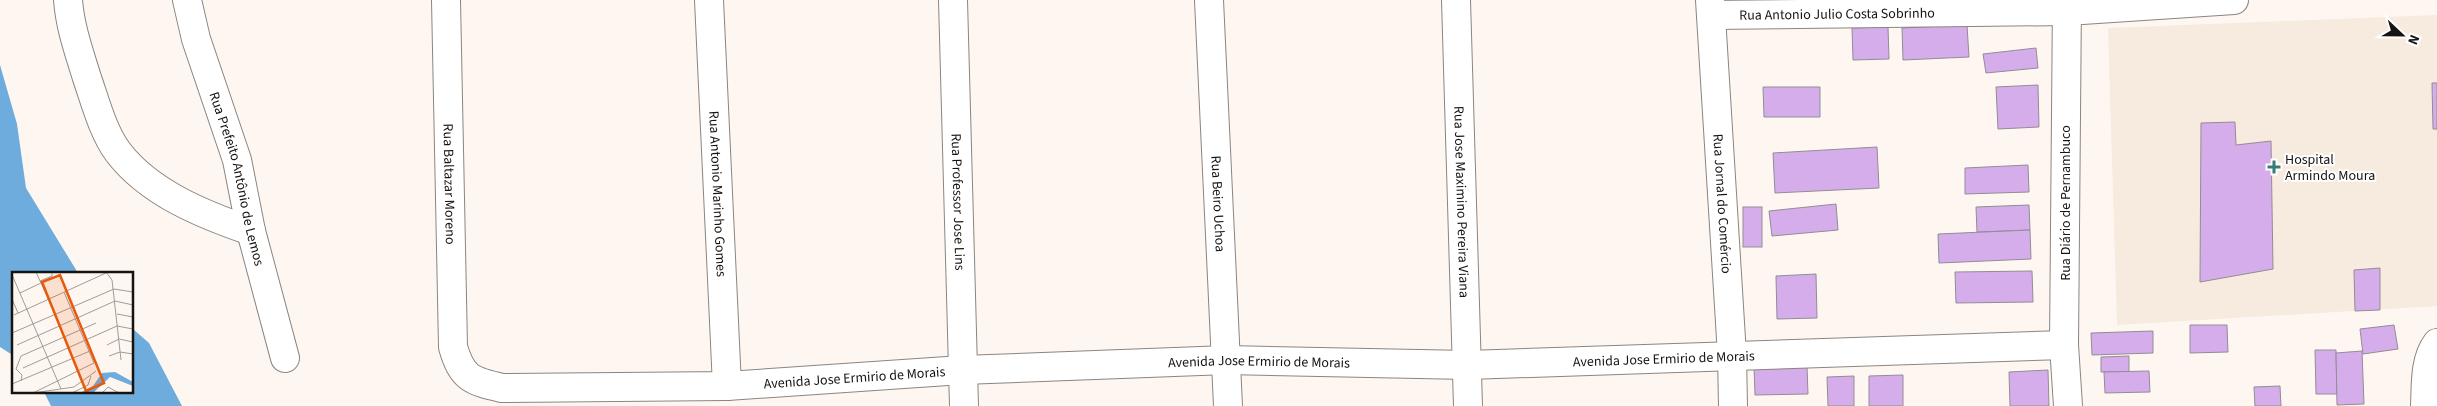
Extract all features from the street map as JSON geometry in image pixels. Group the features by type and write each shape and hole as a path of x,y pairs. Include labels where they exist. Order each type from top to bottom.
{"street":[{"path":"68,0 69,14 77,49 92,92 117,151 136,170 164,191 216,219 251,231"},
{"name":"Rua Prefeito Antônio de Lemos","path":"187,0 196,40 238,160 251,231 284,358"},
{"name":"Rua Baltazar Moreno","path":"446,0 453,346 459,368"},
{"name":"Rua Antonio Marinho Gomes","path":"709,0 727,386"},
{"name":"Rua Professor Jose Lins","path":"953,0 964,406"},
{"name":"Rua Beiro Uchoa","path":"1209,0 1228,406"},
{"name":"Rua Jose Maximino Pereira Viana","path":"1456,0 1468,406"},
{"name":"Rua Antonio Julio Costa Sobrinho","path":"1710,8 2067,5 2234,0"},
{"name":"Rua Diário de Pernambuco","path":"2067,5 2064,345 2068,406"},
{"name":"Rua Jornal do Comércio","path":"1710,8 1732,355 1733,406"},
{"path":"2425,406 2427,372 2432,350 2437,343"},
{"name":"Avenida Jose Ermirio de Morais","path":"459,368 482,384 502,388 727,386 962,370 1227,360 1468,365 2064,345"}],"shaded area":[{"name":"Hospital Armindo Moura","path":"2437,15 2437,306 2117,325 2108,28"}],"water":[{"path":"0,65 17,124 26,188 77,272 12,272 12,355 0,347"},
{"path":"134,330 149,343 182,406 51,406 45,394 134,394"}],"building":[{"path":"1967,25 1969,57 1903,60 1902,28"},
{"path":"1888,27 1889,59 1853,60 1852,28"},
{"path":"2036,48 2038,68 1986,73 1983,54"},
{"path":"2432,83 2437,83 2437,129 2433,129"},
{"path":"2038,85 2039,127 1998,129 1996,87"},
{"path":"1763,87 1820,87 1820,117 1764,117"},
{"path":"2235,122 2236,145 2271,141 2273,269 2200,282 2201,123"},
{"path":"1877,147 1879,188 1775,193 1773,153"},
{"path":"2028,165 2029,192 1965,194 1965,168"},
{"path":"1836,204 1838,230 1772,236 1769,211"},
{"path":"2029,205 2030,230 1977,232 1976,207"},
{"path":"1743,207 1762,207 1762,247 1743,247"},
{"path":"2030,230 2031,259 1939,263 1938,234"},
{"path":"2380,268 2380,310 2355,311 2354,270"},
{"path":"2032,271 2033,302 1956,303 1955,272"},
{"path":"1816,274 1817,318 1777,319 1776,276"},
{"path":"2190,325 2227,325 2228,352 2190,353"},
{"path":"2394,325 2398,349 2363,354 2360,329"},
{"path":"2153,331 2153,353 2092,355 2091,333"},
{"path":"2315,350 2336,350 2337,394 2316,394"},
{"path":"2362,351 2364,404 2337,405 2336,353"},
{"path":"2129,356 2129,372 2101,372 2101,357"},
{"path":"1807,366 1808,394 1755,395 1754,367"},
{"path":"2048,370 2049,406 2010,406 2009,372"},
{"path":"2149,371 2150,392 2105,393 2104,372"},
{"path":"1903,375 1903,406 1869,406 1869,376"},
{"path":"1854,376 1854,406 1828,406 1827,377"},
{"path":"2280,386 2281,406 2255,406 2254,387"}],"place":[{"name":"Hospital Armindo Moura","path":"2274,167"}]}
